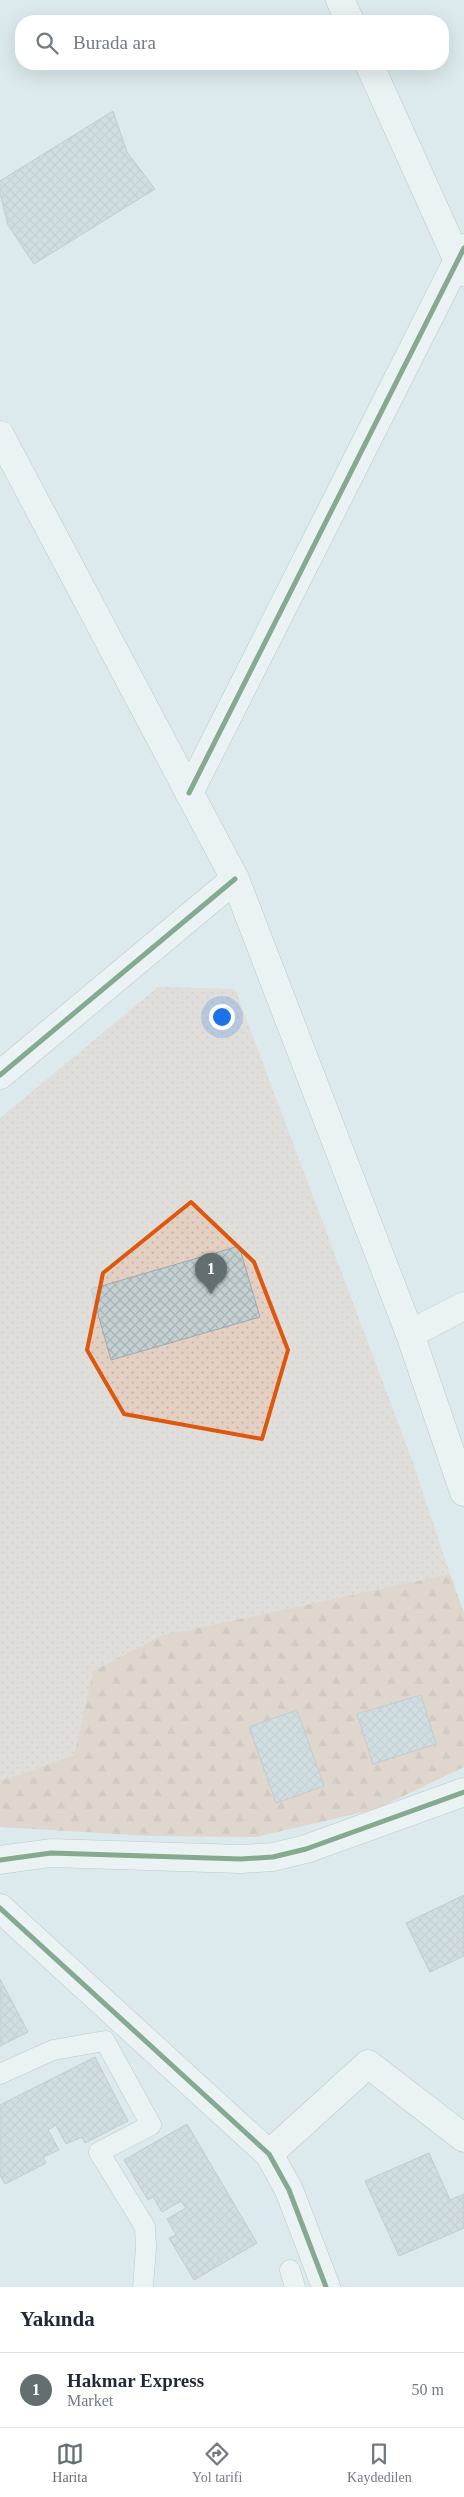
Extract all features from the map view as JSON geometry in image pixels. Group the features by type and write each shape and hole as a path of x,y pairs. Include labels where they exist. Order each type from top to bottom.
{"street":[{"path":"340,0 347,15"},
{"path":"189,793 462,261 372,70"},
{"path":"0,435 235,878 410,1334 464,1492"},
{"path":"0,1075 235,878"},
{"path":"410,1334 464,1306"},
{"path":"0,1860 50,1853 241,1859 273,1857 306,1849 464,1792"},
{"path":"0,1908 269,2154 289,2190 326,2287"},
{"path":"269,2154 368,2064 464,2138"}],"lane":[{"path":"0,2074 53,2050 105,2041 152,2125 99,2152 145,2227 144,2287"}],"highlighted area":[{"path":"191,1202 254,1262 288,1350 262,1439 124,1414 87,1350 103,1273"}],"shaded area":[{"path":"158,987 235,989 411,1457 450,1574 160,1636 93,1671 74,1755 0,1781 0,1118"}],"green space":[{"path":"450,1574 464,1613 464,1767 376,1809 256,1837 151,1836 0,1827 0,1781 74,1755 93,1671 160,1636"}],"building":[{"path":"113,111 127,152 155,189 34,264 8,225 0,193 0,181"},
{"path":"239,1246 260,1317 111,1360 91,1289"},
{"path":"421,1695 436,1744 373,1764 357,1714"},
{"path":"297,1710 324,1786 276,1803 249,1727"},
{"path":"464,1895 464,1956 430,1972 406,1923"},
{"path":"0,1979 28,2032 0,2046"},
{"path":"95,2057 128,2121 85,2143 82,2137 66,2144 56,2125 48,2130 59,2150 43,2157 46,2163 5,2184 0,2175 0,2105"},
{"path":"187,2124 257,2243 194,2280 169,2238 176,2235 167,2219 186,2208 181,2201 162,2212 153,2197 148,2200 124,2160"},
{"path":"429,2153 450,2200 464,2194 464,2228 399,2256 365,2181"}],"cycle path":[{"path":"189,793 464,248"},
{"path":"0,1075 235,879"},
{"path":"0,1860 51,1853 241,1859 273,1857 306,1849 464,1792"},
{"path":"0,1908 269,2154 289,2190 326,2287"}],"place":[{"name":"Hakmar Express","path":"211,1294"}]}
